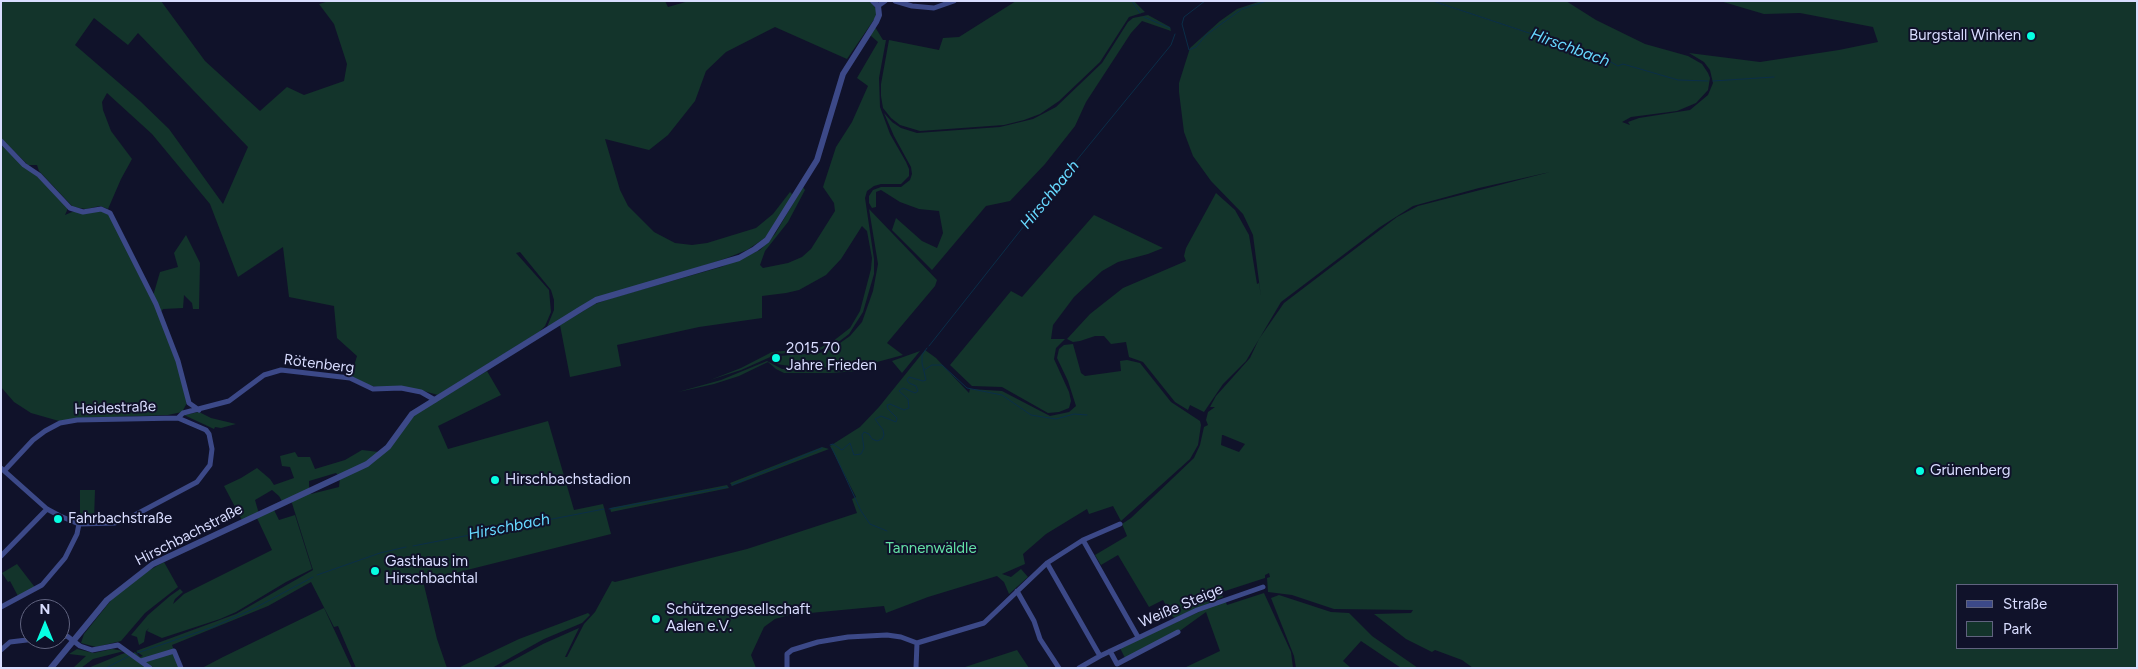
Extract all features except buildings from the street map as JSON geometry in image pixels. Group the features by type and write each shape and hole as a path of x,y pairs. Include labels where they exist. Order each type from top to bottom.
{"street":[{"path":"876,4 886,1"},
{"path":"894,1 912,6 934,8 954,1"},
{"name":"Hirschbachstraße","path":"51,668 107,600 153,564 368,464 388,447 412,414 596,300 739,258 756,249 767,240 817,160 843,74 876,22 879,14 876,4"},
{"path":"1,141 24,165 39,175 70,208 83,212 101,209 110,213 162,318 178,361 190,403 199,410"},
{"name":"Rötenberg","path":"183,413 229,401 264,375 281,370 350,378 372,389 401,388 421,392 435,400"},
{"path":"178,418 190,403"},
{"name":"Heidestraße","path":"3,469 33,440 60,423 85,419 178,418 198,425 209,434 212,449 210,465 197,482 125,520 115,523 79,524"},
{"path":"1,608 42,585 65,558 77,534 79,524 47,509 3,469"},
{"path":"1,556 47,509"},
{"path":"786,668 787,654 792,650 818,642 848,637 887,635 901,637 917,643 984,623 1047,563 1084,540 1120,524"},
{"path":"1084,540 1138,637"},
{"path":"1047,563 1100,656"},
{"name":"Weiße Steige","path":"1080,668 1138,637 1197,610 1263,587"},
{"path":"1017,591 1034,621 1040,640 1058,668"},
{"name":"Weiße Steige","path":"1110,651 1117,664 1178,632"},
{"path":"70,638 92,650 118,645 150,668"},
{"path":"1,650 10,642 20,641"},
{"path":"916,668 917,643"},
{"path":"141,661 171,650 175,652 181,668"}],"green space":[{"path":"1,1 161,1 205,61 260,111 287,87 304,95 344,81 347,64 334,24 319,4 329,1 665,1 668,7 689,1 870,1 877,10 875,18 847,59 775,27 726,52 706,71 695,101 668,135 649,150 605,139 620,190 628,206 654,232 675,243 692,245 707,243 756,228 773,214 790,192 793,195 765,238 747,250 727,258 595,301 547,327 554,310 551,290 520,252 516,253 549,290 551,312 545,326 539,332 438,395 420,390 377,387 368,385 351,376 357,356 337,338 334,306 289,297 283,247 238,277 210,204 152,134 107,93 102,102 103,110 111,131 132,159 108,209 100,206 86,209 73,207 39,171 37,165 28,165 1,138","holes":["94,18 128,45 138,33 248,147 223,204 169,129 140,101 75,45"]},
{"path":"1016,1 1134,1 1145,12 1129,17 1100,62 1059,101 1040,114 1004,125 920,131 900,125 891,118 883,108 881,96 881,84 889,40 939,50 943,38 959,37"},
{"path":"1261,1 1566,1 1596,20 1645,44 1688,56 1702,64 1708,73 1710,78 1708,90 1696,103 1677,111 1631,117 1622,122 1630,125 1628,122 1639,118 1690,110 1708,95 1713,83 1710,70 1704,62 1689,53 1760,62 1878,42 1873,27 1800,13 1764,14 1720,1 2137,1 2137,668 1473,668 1462,660 1435,650 1432,652 1406,639 1374,614 1411,613 1413,610 1334,609 1292,595 1268,592 1267,578 1270,577 1269,573 1265,575 1265,578 1222,592 1223,597 1175,618 1163,600 1149,607 1118,555 1101,565 1095,555 1127,536 1122,524 1131,518 1194,458 1200,445 1204,427 1208,425 1206,420 1208,412 1215,407 1210,407 1216,396 1250,358 1259,339 1246,361 1223,384 1204,412 1190,405 1188,410 1175,402 1143,362 1129,357 1126,342 1111,344 1104,336 1095,336 1073,342 1067,339 1090,314 1123,288 1186,261 1184,256 1186,248 1216,193 1235,210 1249,235 1261,297 1253,235 1243,214 1211,181 1193,156 1184,132 1179,92 1179,83 1190,48 1220,21 1237,9","holes":["1550,172 1418,206 1397,217 1284,303 1259,338 1281,302 1380,227 1413,206 1479,188","1223,435 1245,444 1239,452 1221,445"]},
{"path":"1148,15 1170,27 1171,31 1142,21 1131,33 1086,102 1075,126 1045,164 1010,201 986,206 932,270 892,230 896,218 922,241 937,248 943,233 939,211 919,209 900,202 881,190 876,192 876,207 872,208 869,203 869,196 873,190 881,187 901,187 910,180 912,174 911,167 884,113 901,128 917,133 1000,127 1033,119 1056,107 1102,63 1128,22 1133,18"},
{"path":"875,27 883,40 886,40 879,78 880,107 890,134 909,169 909,176 901,184 881,184 867,191 865,198 874,259 874,274 863,312 849,334 837,343 820,350 777,354 741,370 710,380 741,368 772,352 819,348 832,342 850,328 860,311 871,269 872,258 867,231 862,226 841,259 826,275 799,290 762,296 762,318 699,327 617,345 621,366 570,377 560,325 595,304 721,267 760,250 775,234 803,187 805,190 788,222 765,251 760,265 763,268 788,263 802,257 811,249 835,211 834,203 823,187 836,147 852,122 868,86 857,78 878,42 870,35"},
{"path":"1,145 37,176 68,208 65,215 72,212 101,209 110,213 153,296 160,272 178,267 174,253 186,235 200,263 199,309 193,309 192,303 184,295 183,308 163,309 160,313 177,361 187,403 182,412 168,415 84,418 59,421 31,413 14,402 1,387"},
{"path":"869,209 937,280 935,286 887,343 903,355 855,368 795,367 777,364 773,360 778,356 820,353 833,348 850,336 862,322 873,291 878,264"},
{"path":"1094,215 1163,248 1118,262 1102,271 1074,297 1053,325 1051,339 1065,339 1056,348 1054,359 1069,392 1071,401 1069,408 1059,412 1048,413 1002,387 972,386 950,365 1011,291 1022,297"},
{"name":"Tannenwäldle","path":"1073,344 1081,373 1085,376 1121,371 1120,361 1127,360 1140,363 1171,402 1200,421 1198,445 1190,459 1121,521 1113,506 1089,514 1087,509 1046,534 1023,554 1025,564 1002,574 1011,577 1021,569 1028,577 1009,594 1004,582 997,576 928,597 886,613 884,606 789,615 775,619 764,627 751,655 756,668 499,668 543,644 579,628 565,657 567,657 584,624 595,612 612,581 615,582 747,549 857,513 852,499 856,497 830,446 860,427 879,407 925,350 936,358 969,393 970,389 1002,391 1050,416 1069,412 1076,406 1068,381 1057,358 1059,349 1064,345"},
{"path":"920,351 902,373 892,361"},
{"path":"767,361 782,369 853,370 868,368 832,373 784,373 768,362 739,376 678,392 721,380"},
{"path":"487,371 501,395 438,426 448,449 548,421 574,510 603,504 611,534 423,581 437,639 447,668 356,668 338,626 334,627 311,582 268,606 172,645 181,668 88,668 129,652 130,655 135,652 140,657 143,656 136,651 236,614 313,570 291,500 283,503 272,490 255,500 259,514 273,508 279,520 295,515 312,569 220,619 162,638 147,631 149,628 146,631 144,642 139,645 137,637 131,635 148,615 180,589 183,592 175,599 173,604 184,594 272,550 256,516 243,522 224,486 257,468 274,485 294,478 290,467 282,466 280,456 295,452 298,457 310,457 315,469 345,460 362,450 379,452 388,447 412,416","holes":["336,473 340,477 339,487 311,494 309,491 309,481"]},
{"path":"199,412 211,418 236,424 221,428 215,427 214,429 184,415"},
{"path":"822,447 829,449 732,486 730,483"},
{"path":"727,485 729,488 611,512 610,508"},
{"path":"80,490 95,490 94,520 80,517"},
{"path":"164,562 178,587 145,613 121,641 96,647 81,643 84,634 112,599 141,575"},
{"path":"17,564 37,590 19,598 10,581 8,582 2,573"},
{"path":"1264,593 1291,652 1293,668 1184,668 1220,651 1206,612 1181,630 1125,658 1120,648 1225,600 1227,605"},
{"path":"1279,595 1331,612 1349,613 1372,636 1418,668 1401,668 1361,641 1343,661 1351,668 1296,668 1294,656 1271,598"},
{"path":"324,608 352,668 202,668 223,657"},
{"path":"588,613 590,615 582,623 544,639 492,668 458,668 519,639"},
{"path":"77,649 94,653 112,649 124,651 93,659 81,668 73,668 86,656 69,654"},
{"path":"1017,650 1029,668 962,668"}],"waterway":[{"path":"1132,1 1140,13"},
{"name":"Hirschbach","path":"1205,1 1184,17 1182,24 1189,50 1196,47 1206,35 1242,9 1267,1"},
{"name":"Hirschbach","path":"1433,1 1532,34 1542,41 1554,40 1564,45 1574,46 1582,52 1598,55 1618,66 1623,64 1678,80 1708,81"},
{"path":"1144,17 1170,28"},
{"name":"Hirschbach","path":"929,346 1058,183 1171,45 1175,34"},
{"name":"Hirschbach","path":"1713,81 1774,77"},
{"name":"Hirschbach","path":"830,445 833,444 842,450 850,443 854,455 861,454 864,448 862,435 864,432 877,441 882,439 884,435 883,430 875,419 881,416 896,422 897,418 888,409 887,405 890,404 904,410 909,408 908,399 899,391 903,388 915,393 918,391 916,386 907,380 909,377 923,381 926,380 922,355 927,348"},
{"path":"924,370 932,365 942,365 967,388 1002,395 1031,415 1056,419 1074,414 1087,415"},
{"name":"Hirschbach","path":"732,485 822,448"},
{"path":"832,448 861,511 870,524 887,531"},
{"name":"Hirschbach","path":"609,509 727,487"},
{"name":"Hirschbach","path":"413,546 604,509"},
{"name":"Hirschbach","path":"317,575 380,553 406,547"},
{"name":"Hirschbach","path":"137,653 213,627 253,609 313,577"},
{"name":"Hirschbach","path":"106,668 129,656"}],"place":[{"name":"Burgstall Winken","path":"2031,36"},
{"name":"2015 70 Jahre Frieden","path":"776,358"},
{"name":"Grünenberg","path":"1920,471"},
{"name":"Hirschbachstadion","path":"495,480"},
{"name":"Fahrbachstraße","path":"58,519"},
{"name":"Gasthaus im Hirschbachtal","path":"375,571"},
{"name":"Schützengesellschaft Aalen e.V.","path":"656,619"}]}
